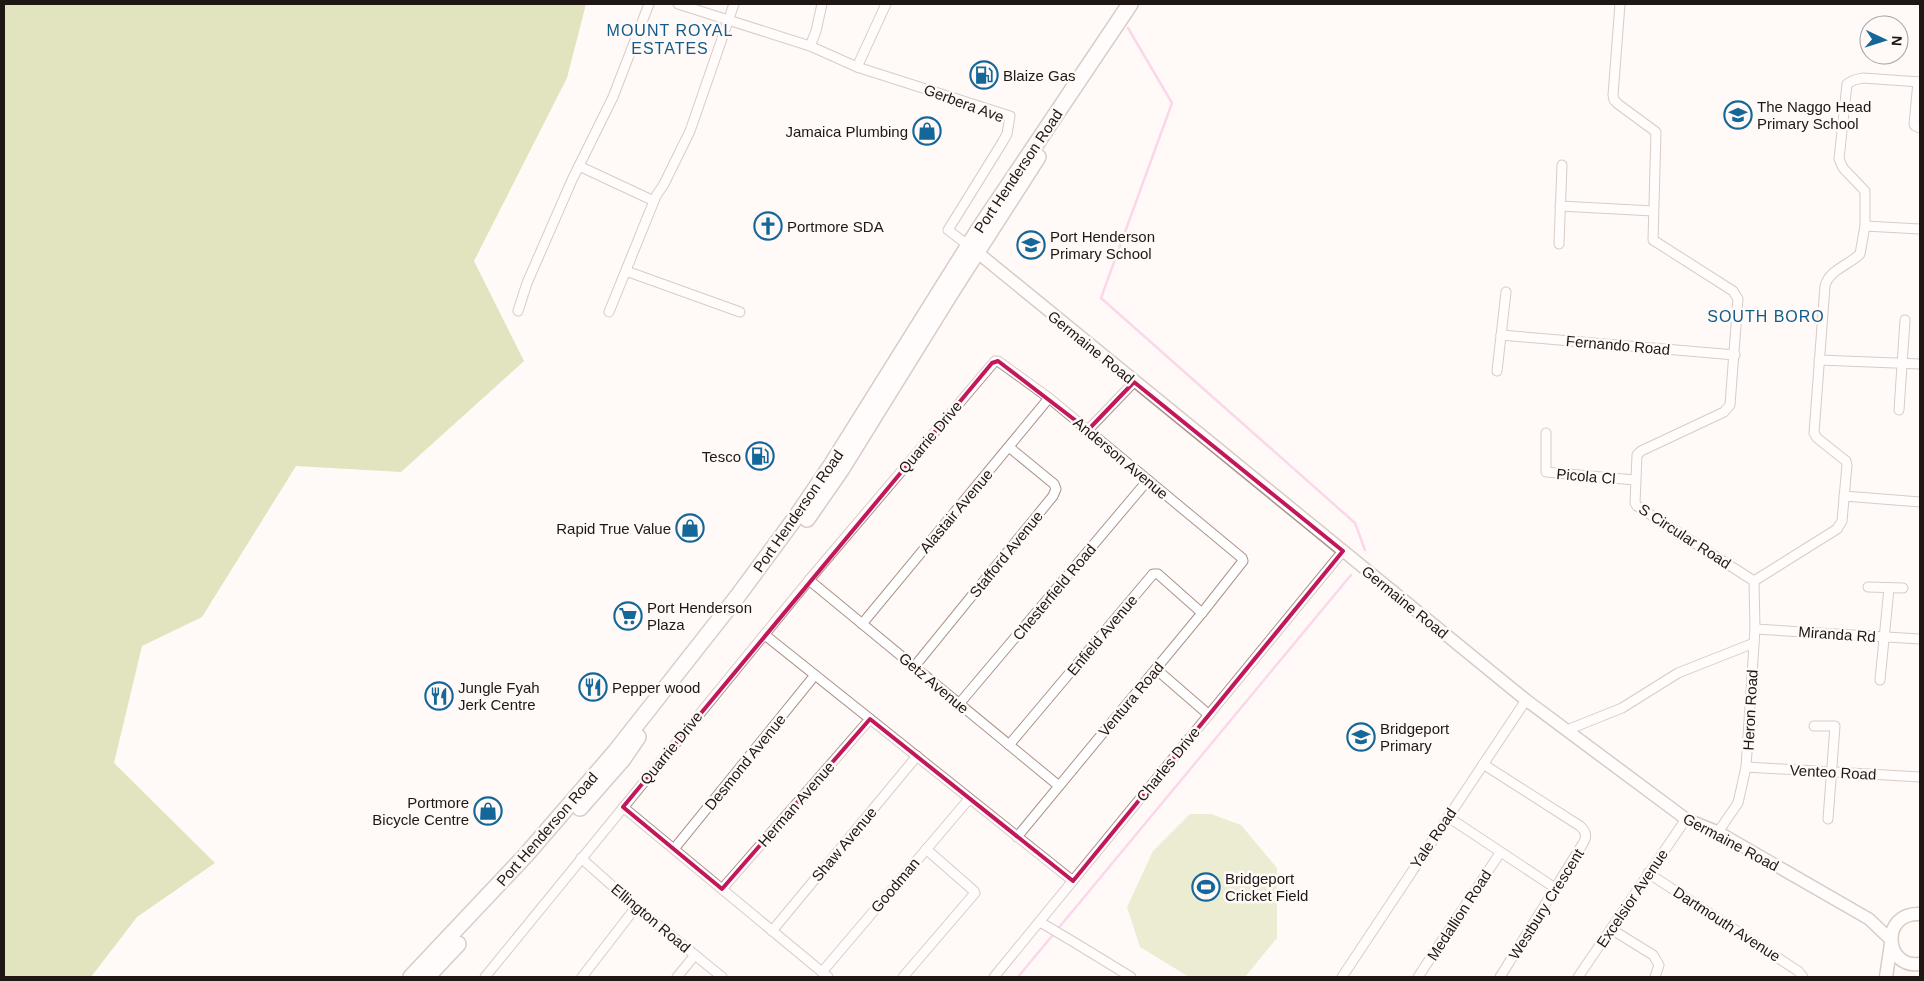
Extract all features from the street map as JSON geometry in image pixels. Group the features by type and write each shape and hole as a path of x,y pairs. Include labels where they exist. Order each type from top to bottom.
{"main road":[{"name":"Port Henderson Road","path":"411,977 526,855 615,752 737,597 796,517 832,464 973,250 1130,4"},
{"name":"Port Henderson Road","path":"429,977 623,759 663,700 799,530 841,470 947,299 973,250 1140,4"},
{"path":"1886,977 1892,931 1896,924 1907,916 1920,914"},
{"path":"1891,942 1895,954 1903,961 1915,964"},
{"path":"1892,977 1915,964"}],"street":[{"path":"518,311 527,283 572,180 613,98 649,4"},
{"name":"Gerbera Ave","path":"678,4 810,46 857,67 1010,116 1007,134 948,230 973,250"},
{"path":"609,312 654,201 690,131 734,4"},
{"path":"810,46 816,31 822,4"},
{"path":"857,67 886,4"},
{"name":"S Circular Road","path":"1620,4 1614,95 1618,104 1656,132 1653,240 1736,294 1738,299 1735,355 1728,409 1641,451 1637,455 1634,499 1637,506 1754,581"},
{"path":"1754,581 1840,526 1846,461 1817,438 1814,432 1827,280 1860,254 1865,226 1865,191 1842,168 1839,159 1847,84 1863,78 1919,82 1914,124 1920,128"},
{"path":"1559,244 1562,165"},
{"path":"579,166 654,201"},
{"path":"1560,206 1653,211"},
{"path":"1865,226 1920,229"},
{"name":"Germaine Road","path":"973,250 1526,700 1686,819 1718,832 1869,919 1891,942"},
{"path":"626,271 740,312"},
{"path":"1497,371 1506,292"},
{"path":"1899,410 1905,320"},
{"name":"Fernando Road","path":"1501,335 1735,355"},
{"path":"1819,360 1920,364"},
{"name":"Anderson Avenue","path":"995,361 998,361 1049,398 1242,558 1243,561"},
{"name":"Quarrie Drive","path":"485,977 809,580 995,361"},
{"path":"1088,430 1134,382"},
{"name":"Alastair Avenue","path":"862,624 1049,398"},
{"name":"Picola Cl","path":"1546,433 1546,472 1635,480"},
{"name":"Stafford Avenue","path":"914,668 1053,496 1056,489 1054,484 1009,447"},
{"name":"Chesterfield Road","path":"959,704 1148,480"},
{"path":"1844,496 1920,502"},
{"name":"Charles Drive","path":"994,977 1343,551"},
{"name":"Ventura Road","path":"1017,837 1243,561"},
{"name":"Enfield Avenue","path":"1009,745 1154,574 1158,574 1202,613"},
{"name":"Getz Avenue","path":"809,580 1059,786"},
{"name":"Heron Road","path":"1718,832 1738,803 1746,767 1755,629 1754,581"},
{"path":"1868,587 1903,588"},
{"path":"1880,680 1889,588"},
{"name":"Miranda Rd","path":"1755,629 1920,639"},
{"path":"764,635 1073,881"},
{"path":"1567,730 1622,708 1678,673 1754,643"},
{"path":"1156,669 1209,715"},
{"name":"Desmond Avenue","path":"674,849 815,675"},
{"name":"Yale Road","path":"1342,977 1526,700"},
{"name":"Herman Avenue","path":"722,889 870,719"},
{"path":"1814,726 1835,726 1828,819"},
{"name":"Shaw Avenue","path":"772,931 917,756"},
{"name":"Westbury Crescent","path":"1483,764 1584,830 1585,840 1500,977"},
{"name":"Venteo Road","path":"1746,767 1920,777"},
{"name":"Goodman","path":"825,975 969,798"},
{"path":"623,807 825,975"},
{"path":"1448,817 1554,888"},
{"name":"Excelsior Avenue","path":"1578,977 1686,819"},
{"path":"903,977 975,893 974,890 926,849"},
{"name":"Medallion Road","path":"1418,977 1500,853"},
{"name":"Ellington Road","path":"582,858 636,906 722,977"},
{"name":"Dartmouth Avenue","path":"1648,873 1798,971 1804,977"},
{"path":"582,977 636,906"},
{"name":"Germaine Road","path":"1869,919 1896,924"},
{"path":"1040,922 1130,977"},
{"path":"1611,929 1653,955 1659,965 1655,977"},
{"path":"677,977 695,955"}],"highlighted area":[{"path":"998,361 1088,430 1134,382 1343,551 1073,881 870,719 722,889 623,807 992,363"}],"green space":[{"path":"4,4 586,4 567,78 474,261 524,361 401,472 296,466 202,617 142,646 114,763 215,863 137,917 91,977 4,977"},
{"name":"Bridgeport Cricket Field","path":"1190,814 1211,814 1241,825 1277,868 1277,938 1245,977 1189,977 1140,947 1127,907 1153,851"}],"waterway":[{"path":"1128,28 1172,103 1101,298 1355,523 1365,550"},
{"path":"1018,977 1351,575"}],"place":[{"name":"Blaize Gas","path":"984,75"},
{"name":"The Naggo Head Primary School","path":"1738,115"},
{"name":"Jamaica Plumbing","path":"927,131"},
{"name":"Portmore SDA","path":"768,226"},
{"name":"Port Henderson Primary School","path":"1031,245"},
{"name":"Tesco","path":"760,456"},
{"name":"Rapid True Value","path":"690,528"},
{"name":"Port Henderson Plaza","path":"628,616"},
{"name":"Pepper wood","path":"593,687"},
{"name":"Jungle Fyah Jerk Centre","path":"439,696"},
{"name":"Bridgeport Primary","path":"1361,737"},
{"name":"Portmore Bicycle Centre","path":"488,811"},
{"name":"Bridgeport Cricket Field","path":"1206,887"}],"district":[{"name":"MOUNT ROYAL ESTATES","path":"670,39"},
{"name":"SOUTH BORO","path":"1766,316"}]}
